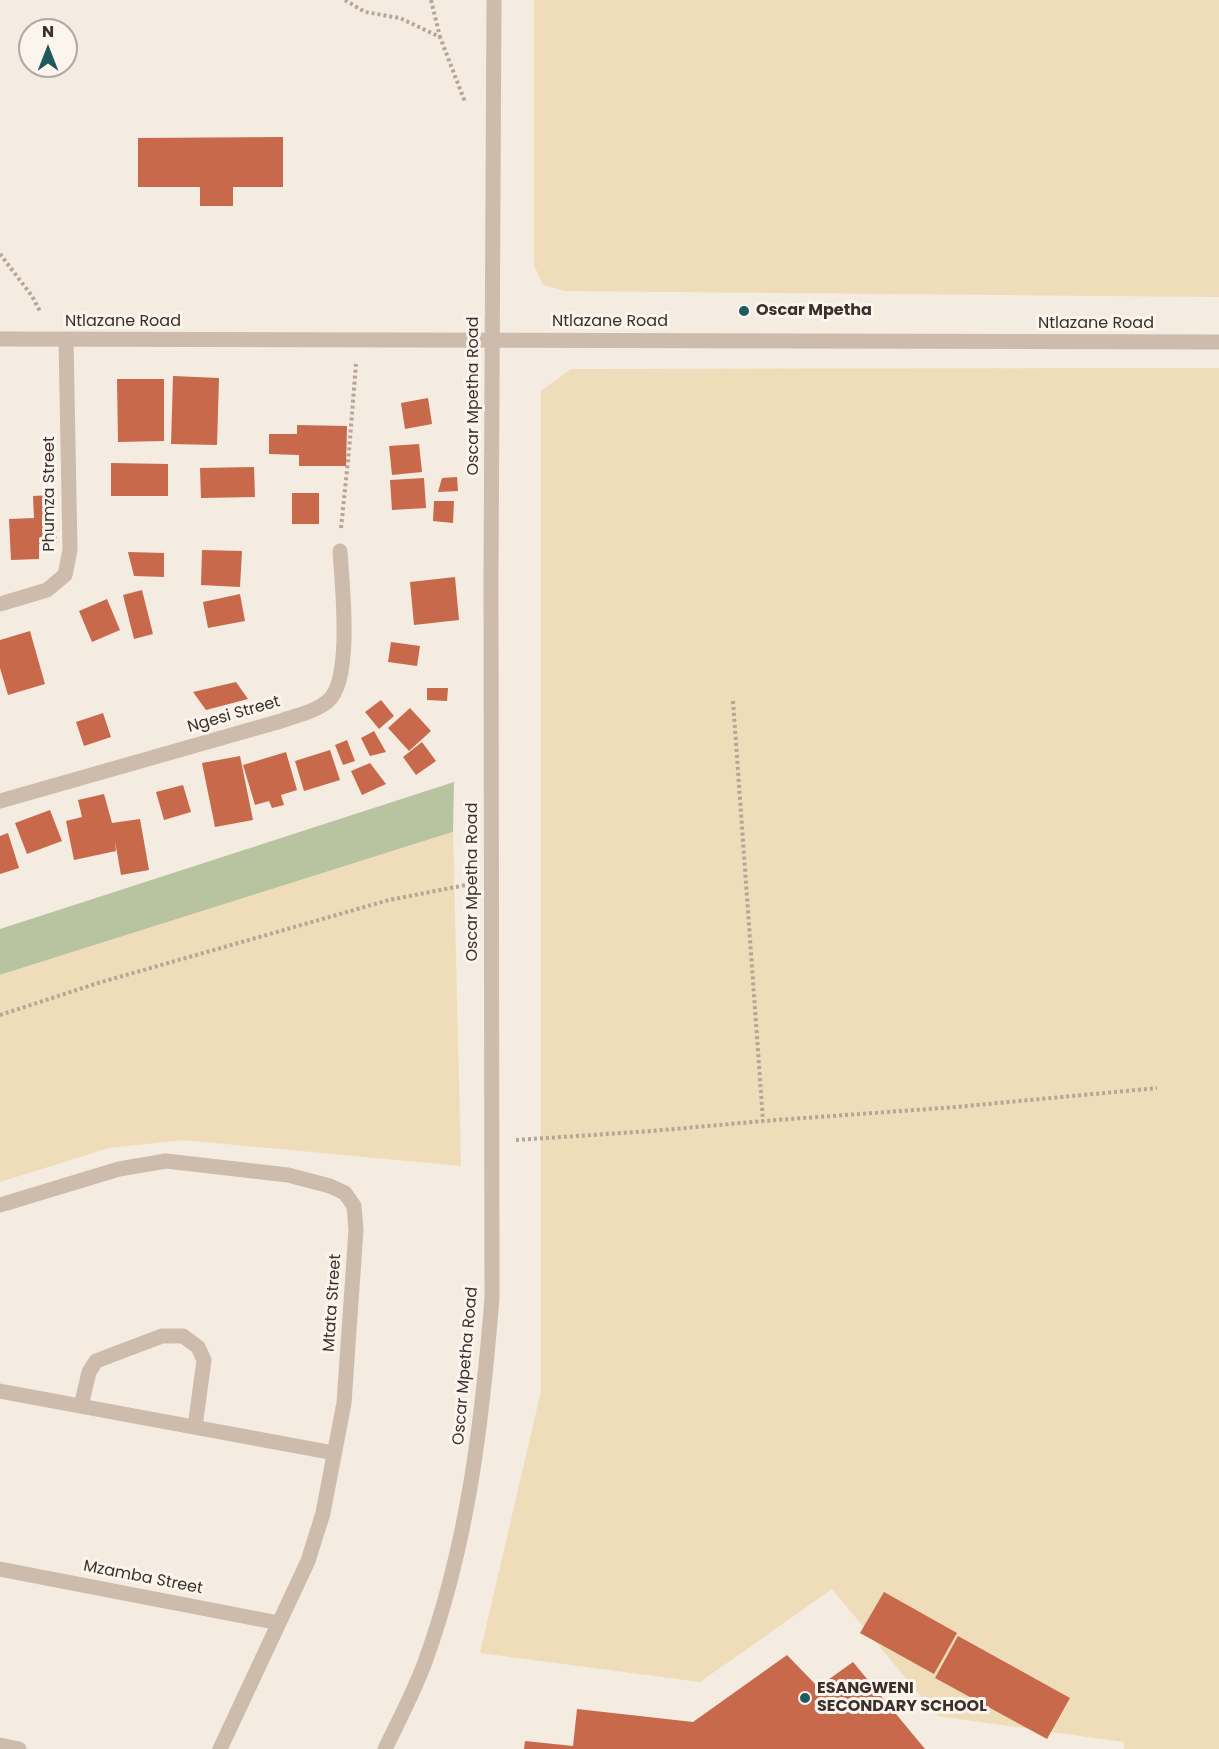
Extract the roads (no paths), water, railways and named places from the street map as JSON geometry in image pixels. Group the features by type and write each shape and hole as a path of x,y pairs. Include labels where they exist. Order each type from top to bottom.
{"street":[{"name":"Oscar Mpetha Road","path":"386,1749 425,1663 448,1586 469,1497 484,1391 492,1298 491,578 494,0"},
{"name":"Ntlazane Road","path":"0,339 1219,342"},
{"name":"Phumza Street","path":"0,604 47,590 65,575 70,550 66,340"},
{"name":"Ngesi Street","path":"0,801 281,721 312,710 328,701 336,692 343,669 340,551"},
{"name":"Mtata Street","path":"0,1205 119,1169 166,1161 288,1175 330,1186 345,1193 354,1206 356,1230 344,1403 323,1513 308,1561 220,1749"},
{"path":"81,1406 89,1372 96,1361 162,1336 183,1336 198,1347 204,1360 195,1427"},
{"path":"0,1390 334,1453"},
{"name":"Mzamba Street","path":"0,1569 279,1623"},
{"path":"0,1745 19,1749"}],"place":[{"name":"Oscar Mpetha","path":"744,311"},
{"name":"ESANGWENI SECONDARY SCHOOL","path":"805,1698"}]}
